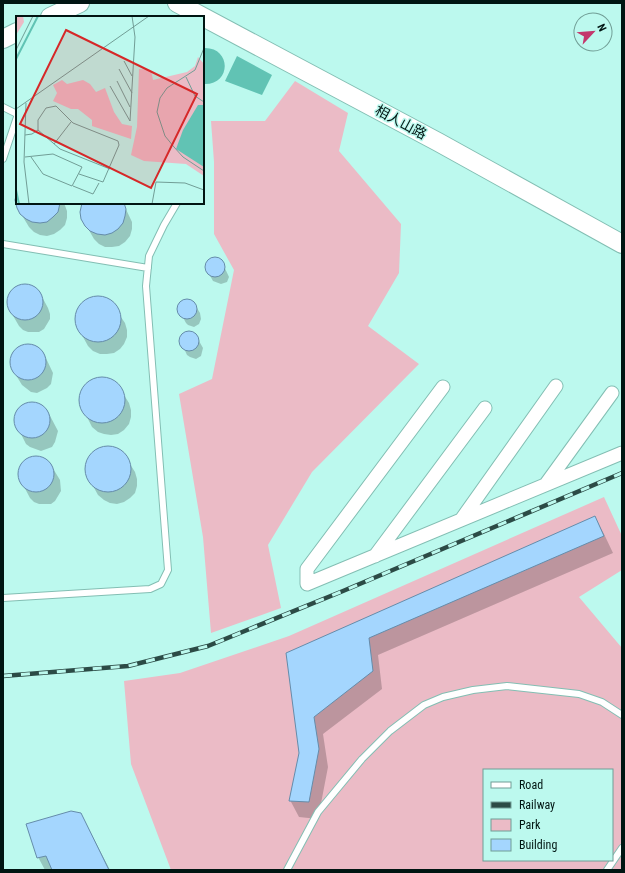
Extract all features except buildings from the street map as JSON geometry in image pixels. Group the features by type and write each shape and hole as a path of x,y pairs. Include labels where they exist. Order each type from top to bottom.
{"street":[{"path":"52,16 80,3"},
{"name":"相人山路","path":"177,3 201,16"},
{"name":"相人山路","path":"204,17 431,138 622,244"},
{"path":"3,39 16,32"},
{"path":"461,520 556,386"},
{"path":"443,387 307,569 307,584 622,452"},
{"path":"546,484 612,393"},
{"path":"374,556 485,408"}],"lane":[{"path":"3,107 16,114"},
{"path":"3,159 16,120"},
{"path":"3,598 150,589 161,584 168,570 146,294 149,256 176,204"},
{"path":"3,244 148,268"},
{"path":"288,870 318,812 357,764 390,731 424,705 443,697 473,690 507,686 579,694 602,702 622,715"},
{"path":"607,870 622,848"}],"green space":[{"path":"295,81 348,113 339,151 401,224 399,273 368,326 419,364 312,472 268,545 281,608 211,633 203,537 179,394 212,379 234,270 214,234 214,162 211,121 265,121"},
{"path":"604,497 622,536 622,570 579,597 622,648 622,870 171,870 131,764 124,681 180,673 289,636"}],"shaded area":[{"path":"204,48 213,49 219,53 225,66 219,79 213,83 204,84"},
{"path":"237,56 272,75 262,95 225,81"}],"railway":[{"path":"3,676 128,666 208,646 343,591 622,473"}]}
